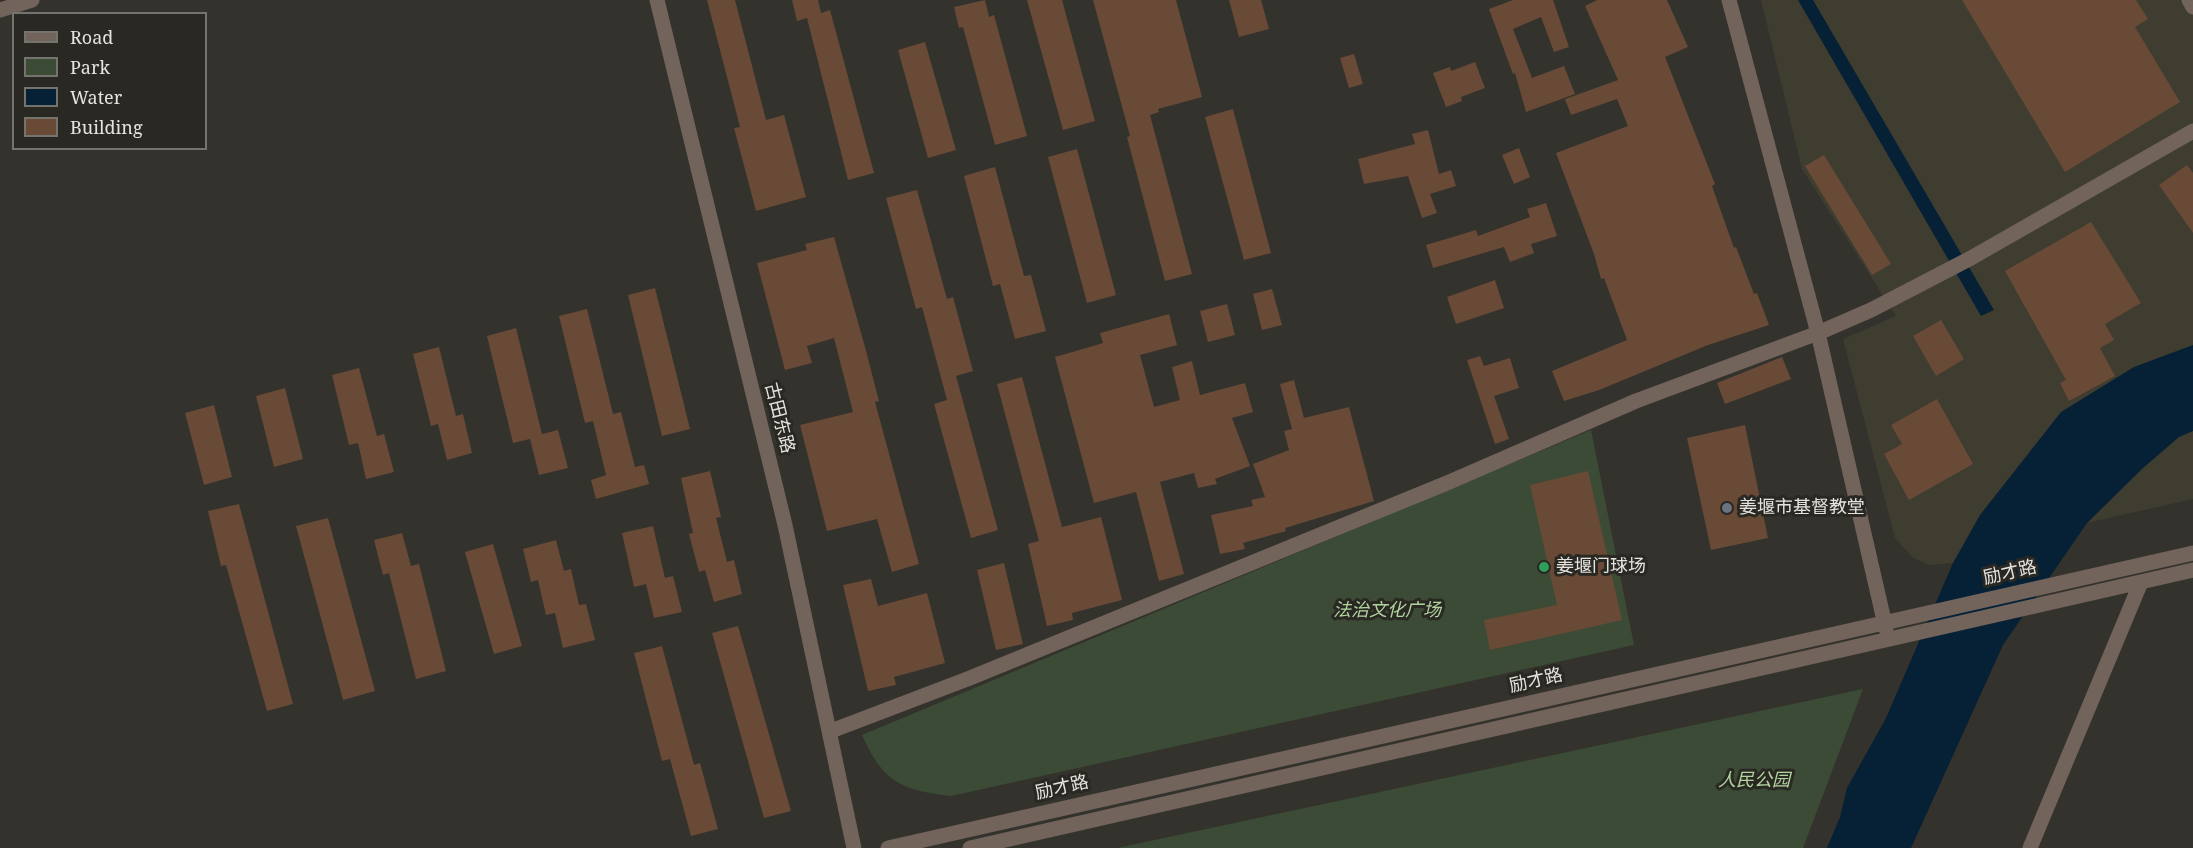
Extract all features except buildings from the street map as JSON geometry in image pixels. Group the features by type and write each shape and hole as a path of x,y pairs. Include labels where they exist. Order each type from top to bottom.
{"street":[{"path":"0,10 32,0"},
{"name":"古田东路","path":"657,0 785,525 831,731 854,848"},
{"path":"1729,0 1818,333 1889,639"},
{"path":"2188,0 2193,7"},
{"path":"831,731 970,678 1447,483 1636,401 1818,333 1891,301 2193,131"},
{"name":"励才路","path":"888,848 2068,579 2193,553"},
{"name":"励才路","path":"970,848 2193,570"},
{"path":"2030,848 2141,582"}],"shaded area":[{"path":"1761,0 2193,0 2193,499 2087,523 1953,563 1929,565 1912,557 1895,538 1843,339 1896,316 1802,169"}],"green space":[{"name":"法治文化广场","path":"1591,430 1634,645 951,796 919,791 896,781 878,764 862,735"},
{"name":"人民公园","path":"1863,689 1803,848 1117,848"}],"water":[{"path":"1798,0 1813,0 1994,310 1981,316"},
{"path":"2193,345 2193,431 2179,437 2142,469 2087,523 2003,645 1911,848 1827,848 1840,817 1847,788 1886,718 1953,563 1980,515 2061,412 2134,367"}],"place":[{"name":"姜堰市基督教堂","path":"1727,508"},
{"name":"姜堰门球场","path":"1544,567"}]}
